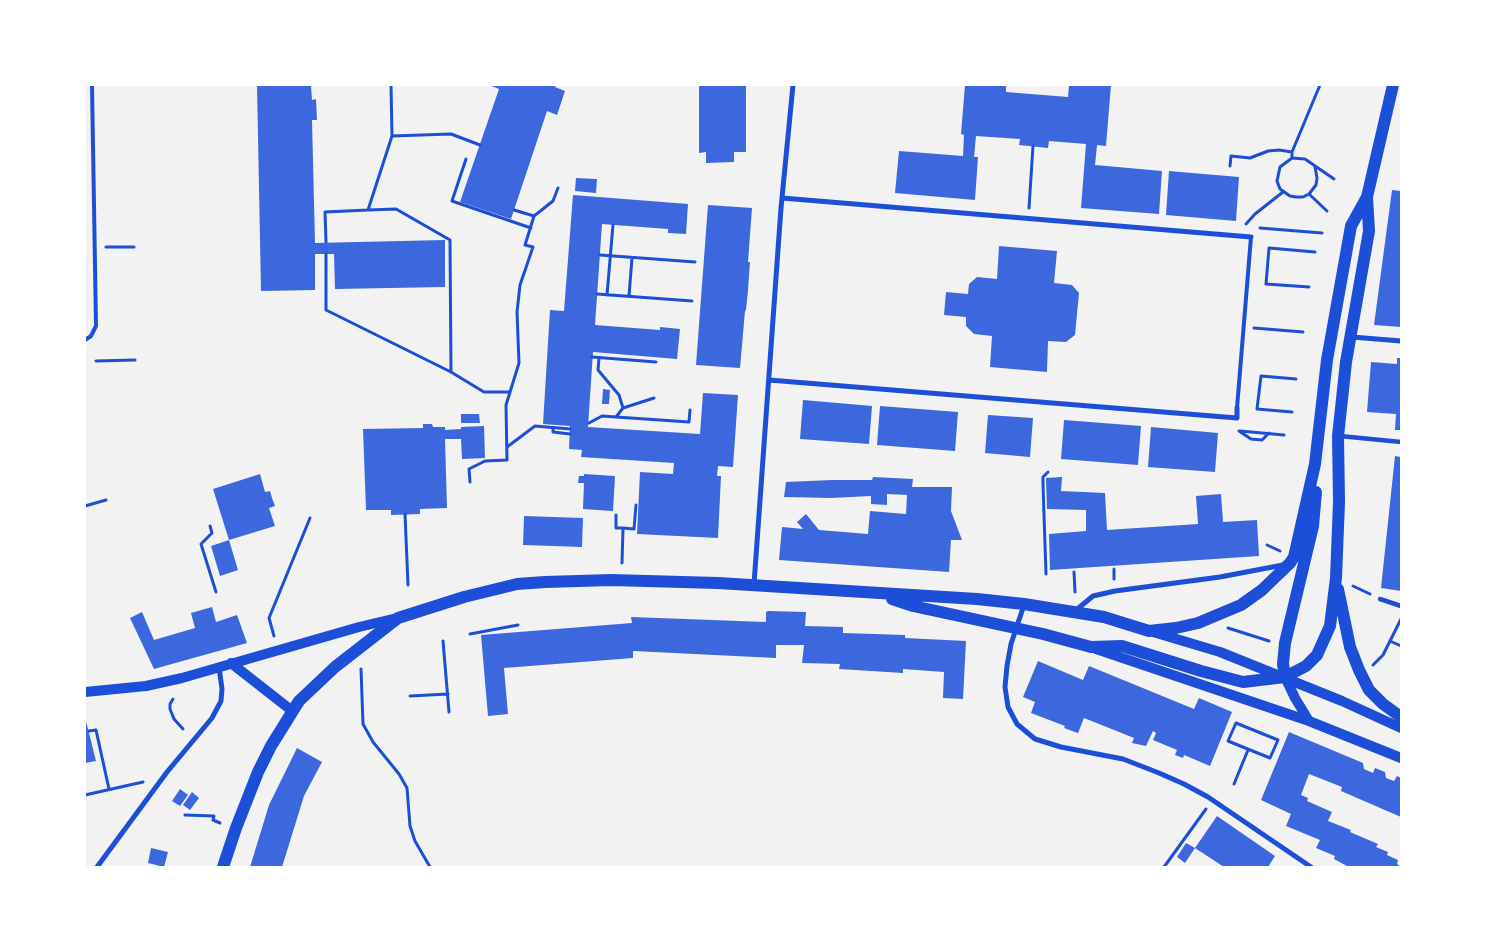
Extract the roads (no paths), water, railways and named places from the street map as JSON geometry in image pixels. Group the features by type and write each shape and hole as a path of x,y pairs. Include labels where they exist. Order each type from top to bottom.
{"main road":[{"path":"1091,647 1122,646 1193,669 1243,682 1285,677 1306,666 1317,655 1330,626 1336,578 1339,502 1338,436 1350,336 1369,230 1367,197 1393,85"},
{"path":"1149,631 1198,623 1234,608 1251,599 1262,590 1294,557 1315,464 1327,360 1349,234 1356,215 1367,197"},
{"path":"1309,721 1294,698 1285,677 1283,664 1285,643 1313,526 1316,495 1315,464"},
{"path":"1336,578 1347,632 1359,670 1369,690 1383,704 1401,717"},
{"path":"85,692 146,686 398,618 464,597 517,584 610,580 754,585 978,599 1074,611 1104,617 1220,652 1347,703 1401,728"},
{"path":"872,593 913,606 1016,628 1091,647 1309,721 1401,758"},
{"path":"224,867 236,828 258,772 291,710 329,671 398,618"},
{"path":"231,663 291,710"}],"street":[{"path":"754,585 792,85"},
{"path":"782,198 1251,237"},
{"path":"1350,336 1401,341"},
{"path":"769,380 1236,418 1237,408"},
{"path":"1338,436 1401,442"},
{"path":"1074,611 1093,596 1115,590 1220,577 1290,563"},
{"path":"1380,599 1401,606"},
{"path":"1024,604 1007,666 1005,687 1008,707 1017,724 1035,739 1061,747 1123,759 1159,773 1212,800 1311,867"},
{"path":"97,867 167,772 212,718 220,701 222,689 219,667"}],"lane":[{"path":"85,340 91,336 96,326 92,85"},
{"path":"1237,408 1251,237"}]}
